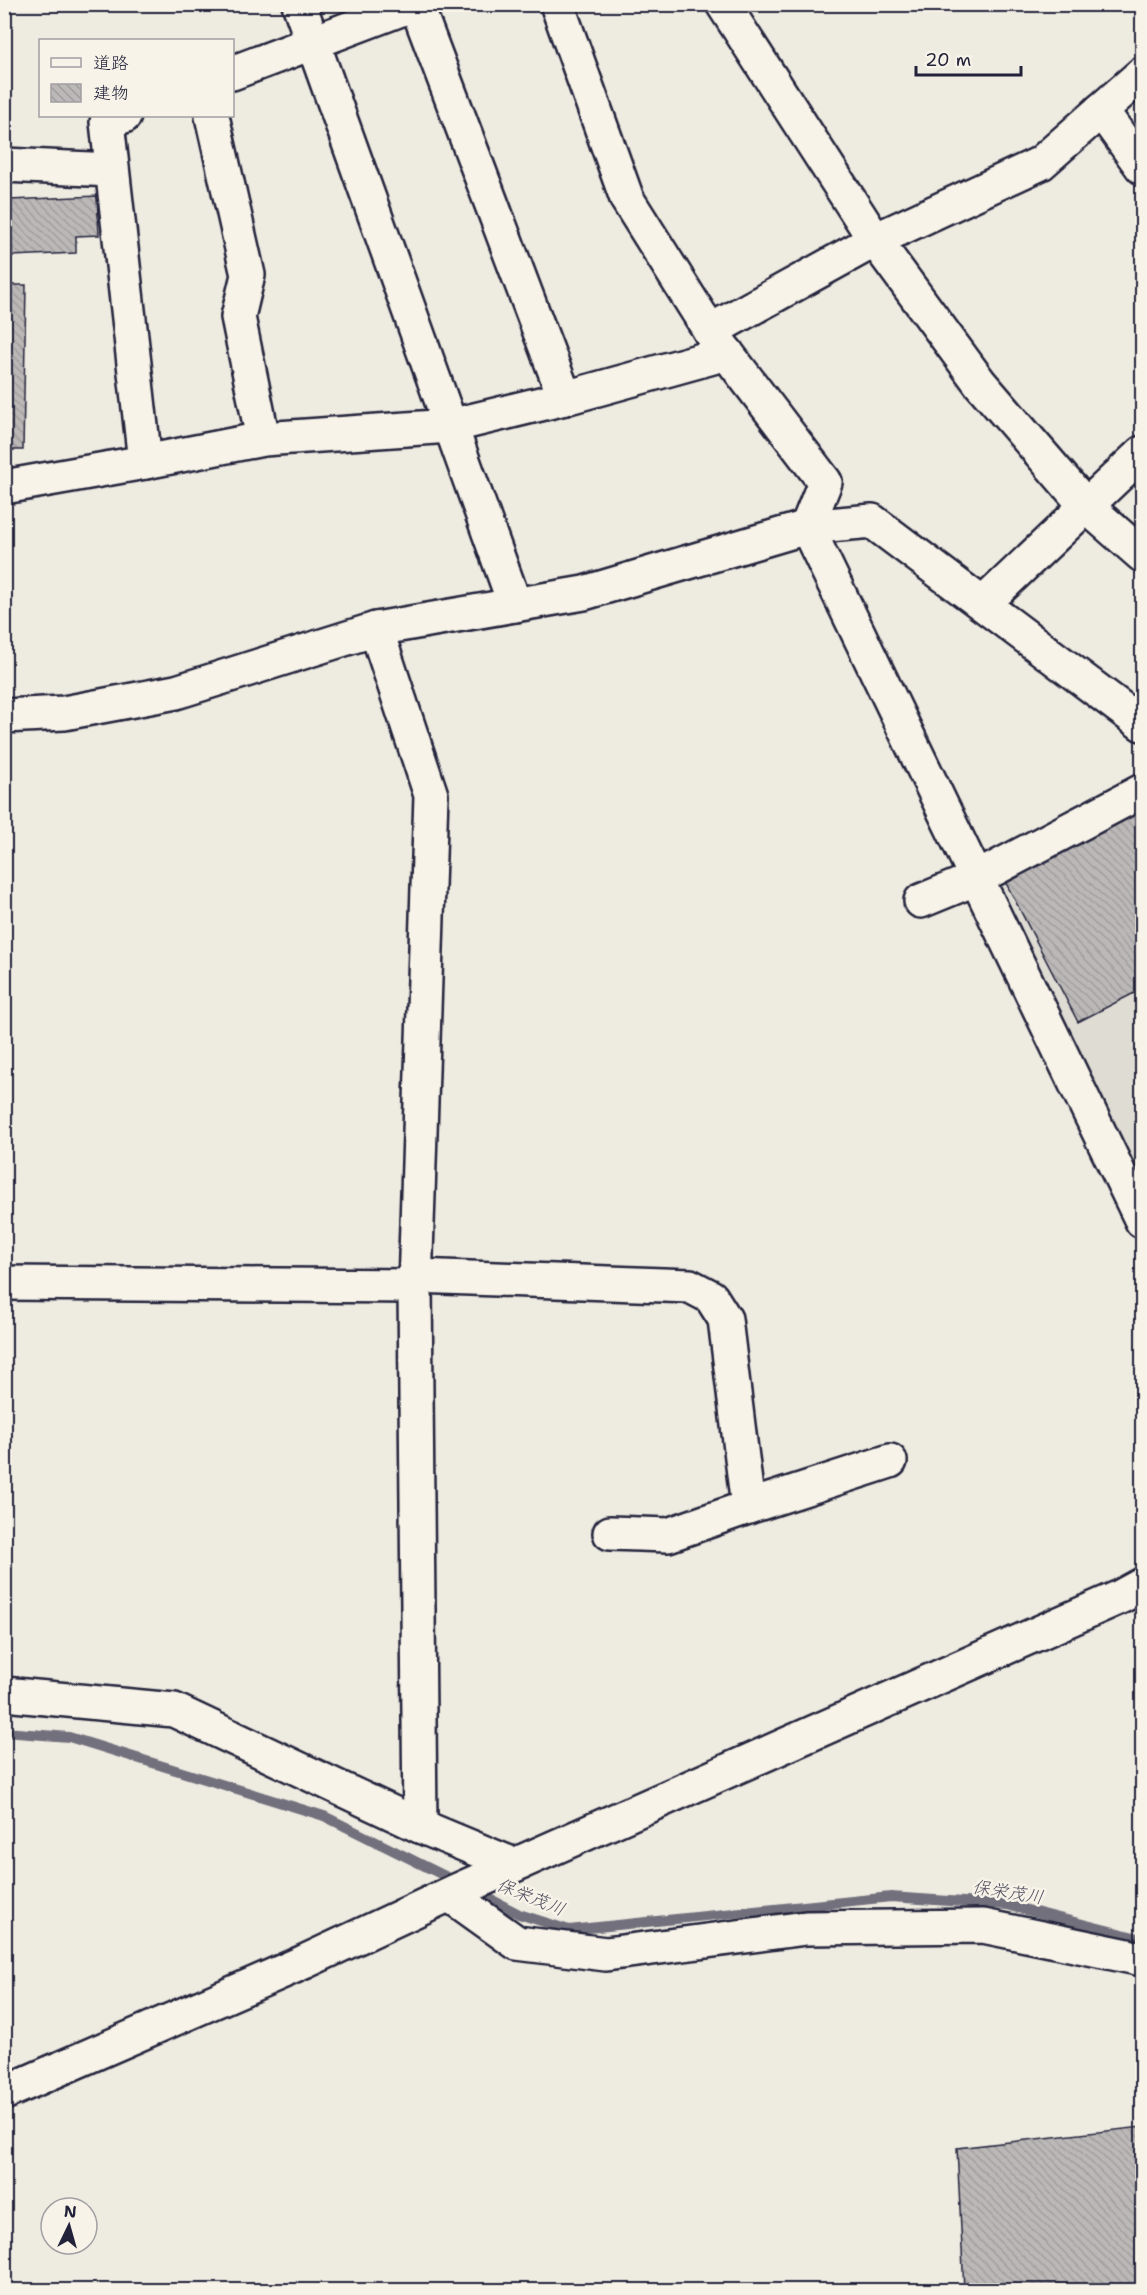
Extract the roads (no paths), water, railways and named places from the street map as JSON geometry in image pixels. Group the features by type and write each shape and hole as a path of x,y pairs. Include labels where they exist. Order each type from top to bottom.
{"street":[{"path":"299,4 515,605"},
{"path":"234,72 415,4 565,398"},
{"path":"557,4 627,199 719,342 825,482 807,527 1143,1221"},
{"path":"723,4 875,240 980,383 1086,506 1143,555"},
{"path":"4,487 262,439 450,426 565,398 719,342 875,240 1041,163 1143,74"},
{"path":"1101,110 1143,167"},
{"path":"121,117 107,122 145,462"},
{"path":"212,117 248,275 238,317 262,439"},
{"path":"4,165 112,170"},
{"path":"983,604 1143,453"},
{"path":"4,716 64,713 176,692 376,629 584,593 807,527 872,521 1143,724"},
{"path":"376,629 431,795 416,1281 420,1826"},
{"path":"921,901 977,878 1143,791"},
{"path":"4,1283 416,1281 690,1286 711,1297 725,1319 748,1507"},
{"path":"610,1533 668,1535 890,1461"},
{"path":"4,2093 294,1966 503,1870 1143,1585"},
{"path":"4,1695 174,1710 420,1826 503,1870"},
{"path":"453,1893 517,1943 606,1954 806,1928 983,1926 1143,1959"}],"waterway":[{"name":"保栄茂川","path":"4,1732 69,1737 324,1816 459,1883"},
{"name":"保栄茂川","path":"473,1890 519,1914 569,1930 891,1897 1007,1905 1142,1939"}]}
